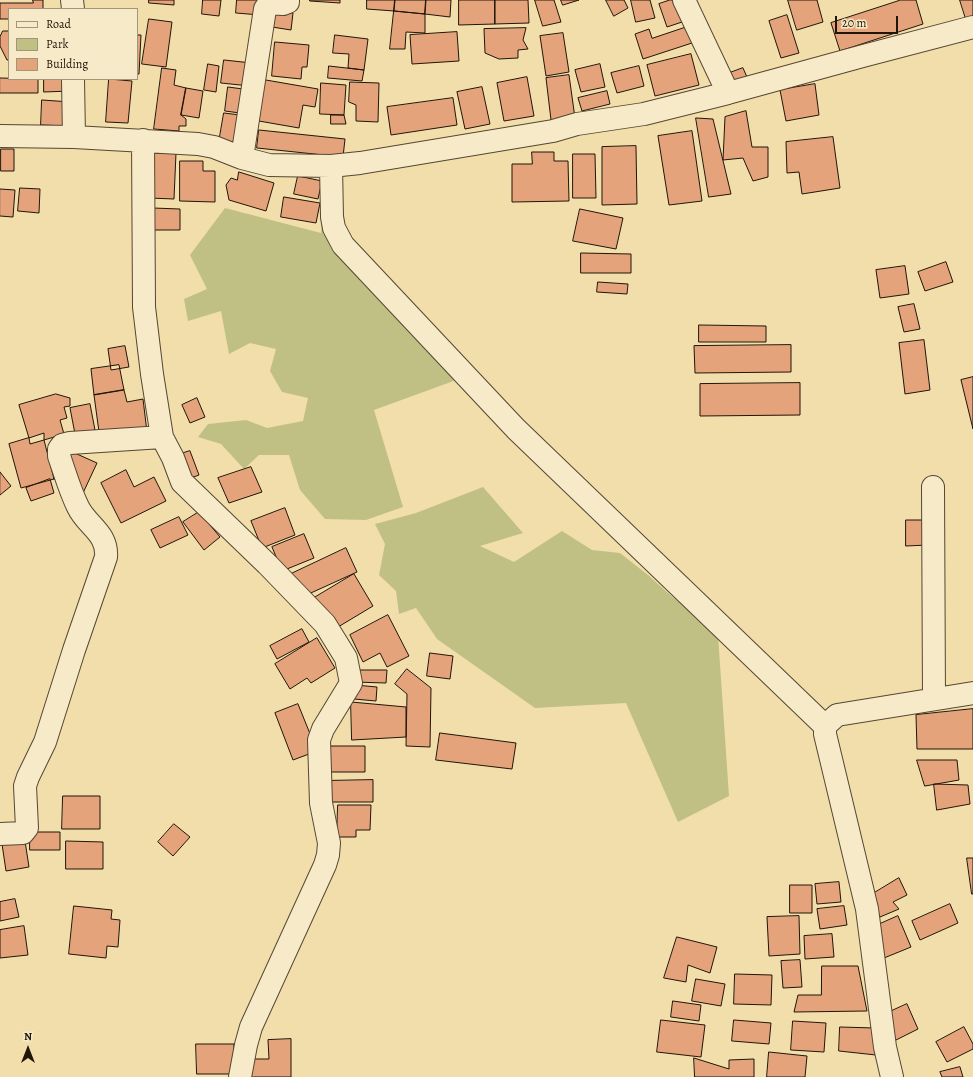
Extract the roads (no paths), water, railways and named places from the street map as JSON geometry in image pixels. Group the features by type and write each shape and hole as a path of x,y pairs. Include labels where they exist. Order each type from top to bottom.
{"street":[{"path":"242,158 249,121 265,9 269,3 283,4 288,2 288,0"},
{"path":"684,0 728,93"},
{"path":"0,136 143,140 203,145 225,150 242,158 269,166 331,166 368,162 553,131 577,124 644,114 973,27"},
{"path":"73,80 74,137"},
{"path":"143,140 144,307 152,374 162,437 173,458 182,482 267,564 325,624 346,658 351,684 323,729 319,740 321,803 329,843 328,855 325,865 251,1027 240,1077"},
{"path":"331,166 332,217 334,228 343,245 516,429 825,726"},
{"path":"0,834 23,833 27,828 25,786 45,742 74,650 106,557 106,549 102,536 78,507 59,456 59,449 62,445 70,443 162,437"},
{"path":"933,487 934,699"},
{"path":"892,1077 886,1047 867,909 825,734 825,726 836,715 973,693"}]}
